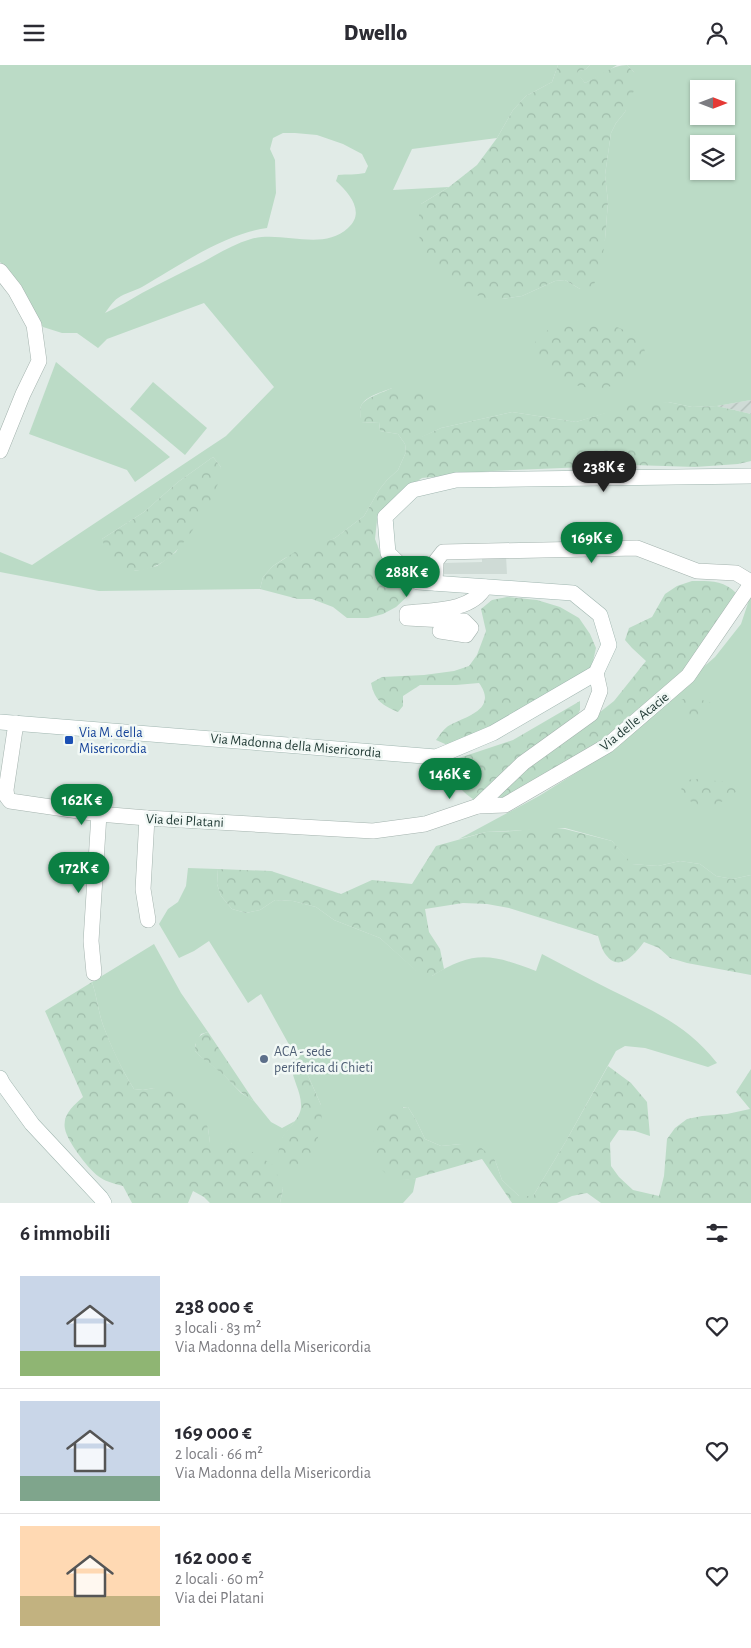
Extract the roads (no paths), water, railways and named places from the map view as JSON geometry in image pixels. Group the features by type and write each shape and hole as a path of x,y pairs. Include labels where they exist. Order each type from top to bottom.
{"street":[{"path":"0,271 15,290 34,325 39,361 0,451"},
{"path":"596,673 609,645 600,615 573,593 418,582 388,553 385,517 413,490 456,480 751,476"},
{"path":"435,583 436,561 443,553 637,548 697,571 736,573 751,583"},
{"name":"Via delle Acacie","path":"261,824 373,831 425,824 478,807 505,805 608,745 688,675 751,583"},
{"path":"440,631 466,635 471,628 464,621 408,618 407,613 462,606 481,594 485,587"},
{"name":"Via delle Acacie","path":"478,807 523,763 591,714 600,691 596,673"},
{"name":"Via Madonna della Misericordia","path":"0,722 436,757 494,733 596,673"},
{"name":"Via dei Platani","path":"16,723 6,790 10,801 99,814 261,824"},
{"path":"94,973 91,941 99,814"},
{"path":"147,818 143,889 148,920"},
{"path":"0,1078 32,1124 104,1203"}],"place":[{"name":"Via M. della Misericordia","path":"69,740"},
{"name":"ACA - sede periferica di Chieti","path":"264,1059"}]}
